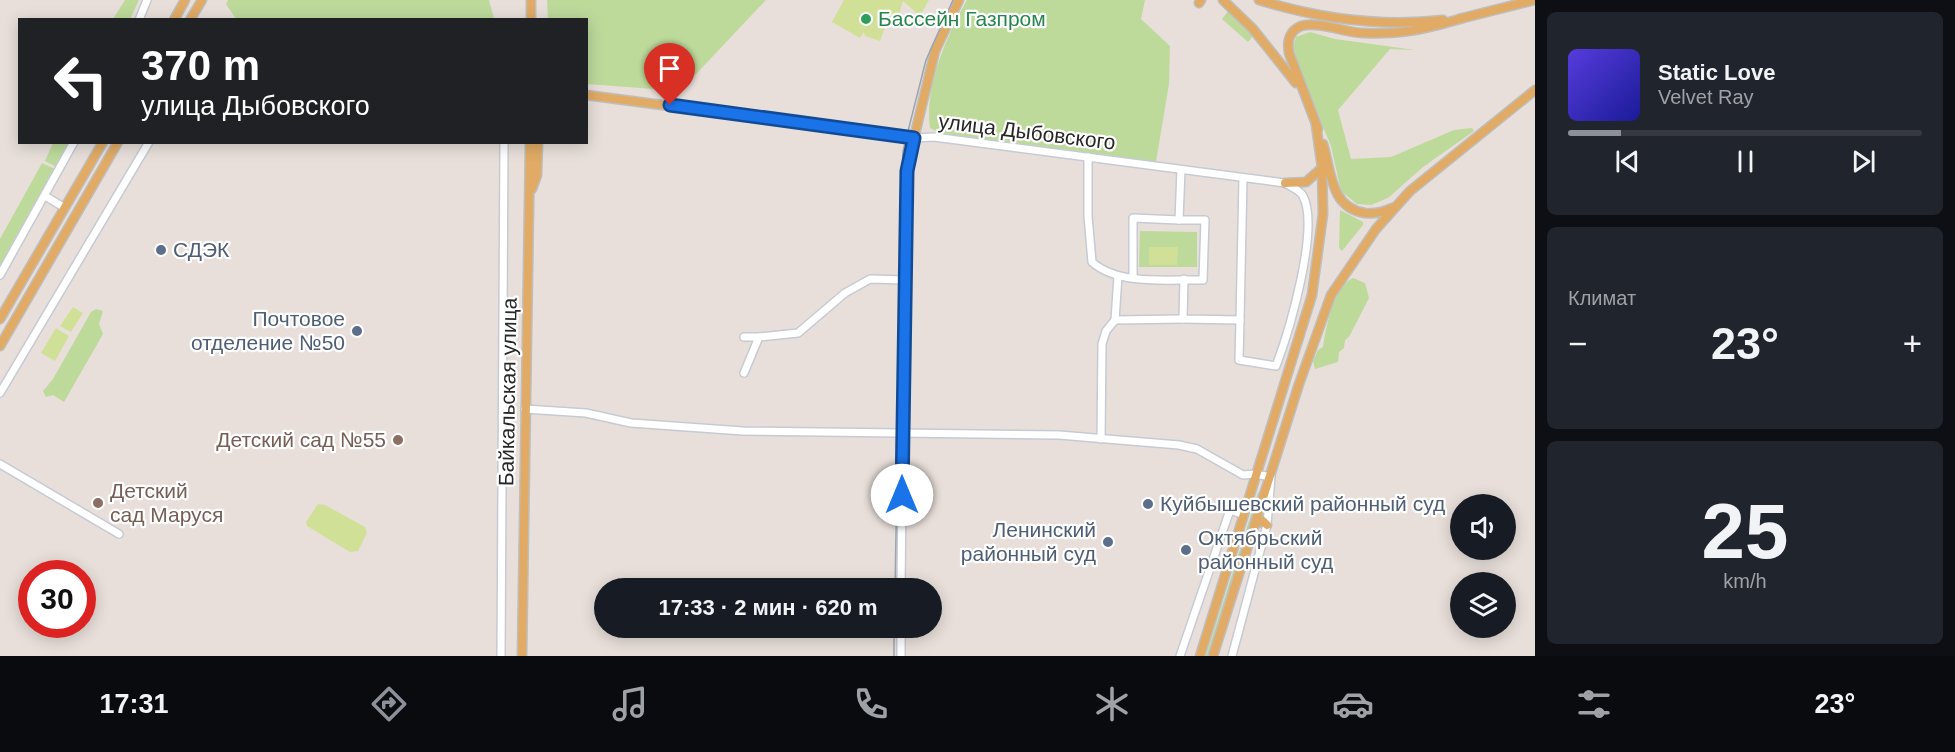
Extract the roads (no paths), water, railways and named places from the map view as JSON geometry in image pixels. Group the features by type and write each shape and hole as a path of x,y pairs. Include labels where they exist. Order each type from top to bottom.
{"main road":[{"path":"175,18 185,0"},
{"path":"191,18 202,0"},
{"path":"531,0 531,18"},
{"path":"914,138 935,51 959,0"},
{"path":"1223,0 1266,43 1302,90"},
{"path":"1259,0 1316,16 1350,21 1408,23 1463,18"},
{"path":"1395,206 1383,212 1358,211 1344,204 1335,190 1316,125 1288,46 1290,34 1308,25 1361,33 1419,32 1534,0"},
{"path":"1213,656 1325,308 1348,268 1395,206 1425,177 1535,90"},
{"name":"улица Дыбовского","path":"588,95 914,138"},
{"path":"1200,656 1312,295 1323,214 1322,168 1316,125"},
{"path":"0,319 102,144"},
{"path":"0,346 117,144"},
{"name":"Байкальская улица","path":"522,656 530,144"},
{"path":"529,198 537,175 538,144"},
{"path":"1285,183 1306,182 1322,168"},
{"path":"1255,524 1263,521 1267,525"}],"street":[{"path":"140,18 147,0"},
{"name":"улица Дыбовского","path":"914,138 934,137 1285,183"},
{"path":"901,578 907,171 914,138"},
{"path":"0,275 73,144"},
{"path":"0,393 148,144"},
{"path":"501,656 504,144"},
{"path":"1088,157 1088,216 1092,262 1100,269 1119,276 1132,277 1203,280 1204,220 1133,218 1132,277"},
{"path":"1179,220 1181,170"},
{"path":"1243,178 1239,360 1276,366 1304,259 1308,207 1302,193 1285,183"},
{"path":"45,196 65,208"},
{"path":"1101,439 1102,344 1106,332 1115,320 1119,276"},
{"path":"744,337 798,333 845,293 870,279 905,280"},
{"path":"1183,319 1184,279"},
{"path":"1115,320 1240,320"},
{"path":"744,373 759,337"},
{"path":"1280,357 1285,378"},
{"path":"525,409 586,413 631,423 743,431 902,435 1059,435 1197,449 1243,475 1255,474 1271,477 1267,525 1233,656"},
{"path":"0,464 118,534"},
{"path":"1180,656 1230,510 1244,515"},
{"path":"901,638 901,656"}],"tram line":[{"path":"895,578 903,151 926,60 953,0"},
{"path":"894,638 894,656"}],"place":[{"name":"Бассейн Газпром","path":"866,19"},
{"name":"СДЭК","path":"161,250"},
{"name":"Почтовое отделение №50","path":"357,331"},
{"name":"Детский сад №55","path":"398,440"},
{"name":"Детский сад Маруся","path":"98,503"},
{"name":"Куйбышевский районный суд","path":"1148,504"},
{"name":"Ленинский районный суд","path":"1108,542"},
{"name":"Октябрьский районный суд","path":"1186,550"}]}
